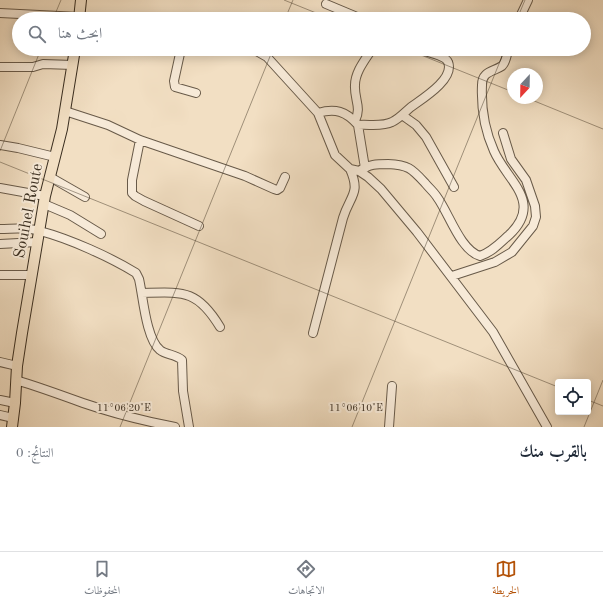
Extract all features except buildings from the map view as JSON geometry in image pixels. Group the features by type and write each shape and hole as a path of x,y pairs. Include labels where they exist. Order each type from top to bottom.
{"main road":[{"path":"80,12 81,0"},
{"name":"Souihel Route","path":"13,423 17,366 37,242 65,111 74,56"}],"street":[{"path":"522,12 528,0"},
{"path":"326,4 345,12"},
{"path":"0,14 12,15"},
{"path":"179,56 174,81 175,87 196,93"},
{"path":"265,56 318,113 335,155 350,169 355,180 355,192 346,208 343,218 313,333"},
{"path":"368,56 357,75 355,82 355,95 359,110 357,123 362,169 417,232 452,276 493,332 547,427"},
{"path":"318,113 333,110 344,114 357,123 386,124 392,122 437,88 447,75 449,63 445,58 439,56"},
{"path":"350,169 362,169 368,165 375,164 402,165 416,172 437,196 470,250 475,255 480,256 491,251 518,226 522,220 524,212 523,202 519,191 494,153 489,141 484,113 483,78 486,73 502,65 507,56"},
{"path":"0,66 33,67 43,64 73,65"},
{"path":"65,111 108,125 140,140 245,176 277,190 280,188 285,177"},
{"path":"402,115 416,125 426,137 454,187"},
{"path":"452,276 495,262 512,252 533,226 536,217 535,206 526,180 511,159 503,133"},
{"path":"140,140 132,180 132,192 135,196 199,226"},
{"path":"0,146 18,148 55,157"},
{"path":"50,177 85,197"},
{"path":"0,188 45,200 101,234"},
{"path":"0,229 39,230 86,248 133,271 139,277 147,326 156,346 161,351 182,360 183,391 189,427"},
{"path":"0,244 37,242"},
{"path":"0,275 32,276"},
{"path":"142,293 186,294 203,304 211,312 220,327"},
{"path":"0,362 17,366"},
{"path":"16,380 84,403 154,423 175,427"},
{"path":"390,427 392,386"},
{"path":"0,400 15,403"},
{"path":"0,415 13,423"}]}
